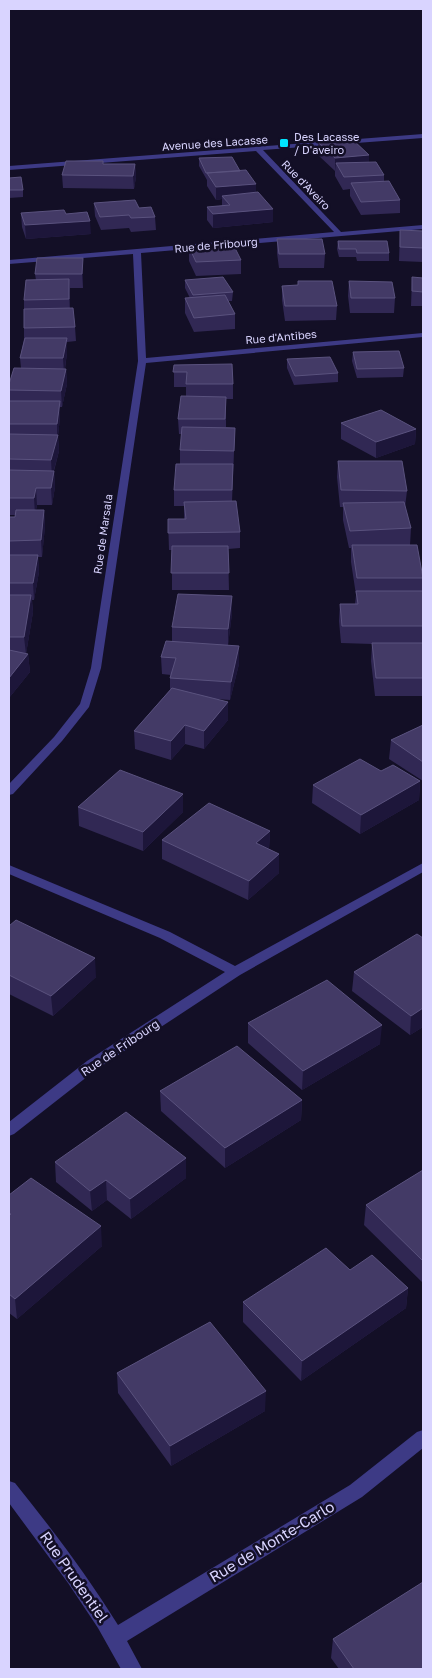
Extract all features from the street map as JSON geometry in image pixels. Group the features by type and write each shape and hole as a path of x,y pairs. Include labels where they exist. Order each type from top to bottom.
{"street":[{"name":"Avenue des Lacasse","path":"9,168 423,136"},
{"name":"Rue d'Aveiro","path":"259,150 339,234"},
{"name":"Rue de Fribourg","path":"9,262 423,227"},
{"name":"Rue de Marsala","path":"9,791 58,739 85,704 96,668 142,361 137,251"},
{"name":"Rue d'Antibes","path":"142,361 423,335"},
{"name":"Rue de Fribourg","path":"9,1130 92,1065 235,972 423,867"},
{"path":"9,870 165,935 235,972"},
{"name":"Rue de Monte-Carlo","path":"115,1637 356,1491 423,1438"},
{"name":"Rue Prudentiel","path":"9,1489 60,1554 115,1637 132,1669"}],"building":[{"path":"352,139 369,155 335,158 318,142"},
{"path":"232,157 240,171 206,173 199,158"},
{"path":"66,161 103,161 103,164 135,164 133,176 62,175"},
{"path":"376,162 384,175 344,177 336,163"},
{"path":"246,170 256,184 216,187 207,173"},
{"path":"21,177 23,190 9,190 9,178"},
{"path":"389,181 400,200 361,202 351,183"},
{"path":"258,192 273,209 213,214 207,207 230,205 222,196"},
{"path":"135,200 139,208 151,207 155,217 131,218 129,215 100,217 94,203"},
{"path":"64,210 66,214 87,212 90,221 25,225 21,213"},
{"path":"400,230 423,231 423,248 400,247"},
{"path":"277,239 322,239 325,254 279,254"},
{"path":"338,241 387,241 389,253 357,253 356,249 339,249"},
{"path":"233,244 241,260 196,262 189,247"},
{"path":"37,258 83,258 82,274 35,274"},
{"path":"223,277 233,292 193,295 185,280"},
{"path":"412,277 423,278 423,292 412,291"},
{"path":"69,279 69,299 24,300 26,280"},
{"path":"298,281 332,281 337,306 285,306 282,286 298,285"},
{"path":"349,281 392,282 395,298 351,298"},
{"path":"225,295 235,314 194,318 185,298"},
{"path":"73,308 75,327 24,328 24,309"},
{"path":"25,338 67,338 63,358 20,358"},
{"path":"399,351 404,368 357,369 353,352"},
{"path":"330,357 338,373 295,376 287,359"},
{"path":"232,364 233,384 186,384 187,372 173,372 174,365"},
{"path":"14,368 66,369 61,391 9,390"},
{"path":"181,396 226,397 225,419 178,419"},
{"path":"9,401 60,401 57,424 9,424"},
{"path":"381,410 416,429 376,442 341,423"},
{"path":"182,427 235,428 234,451 180,450"},
{"path":"9,434 58,435 51,460 9,459"},
{"path":"338,461 402,461 407,491 341,490"},
{"path":"176,464 233,464 232,490 174,490"},
{"path":"9,470 54,471 51,488 36,488 34,498 9,498"},
{"path":"236,501 240,532 168,533 168,519 186,519 184,502"},
{"path":"404,502 411,528 350,531 343,503"},
{"path":"16,510 44,510 41,540 9,541 9,517 15,517"},
{"path":"352,545 417,545 423,578 357,578"},
{"path":"172,546 228,546 229,573 171,573"},
{"path":"9,555 38,555 33,583 9,583"},
{"path":"356,591 423,591 423,626 342,626 340,604 358,604"},
{"path":"178,594 232,596 228,629 172,627"},
{"path":"9,595 31,595 24,637 9,637"},
{"path":"166,641 239,646 231,682 170,678 176,658 161,657"},
{"path":"372,643 423,643 423,678 376,678"},
{"path":"9,650 28,654 9,678"},
{"path":"172,688 228,702 204,731 185,725 171,741 134,731"},
{"path":"423,725 423,762 391,740"},
{"path":"360,759 381,771 393,765 420,781 361,815 313,785"},
{"path":"120,770 183,794 143,832 78,807"},
{"path":"209,803 270,831 256,843 279,854 249,881 162,840"},
{"path":"16,920 95,958 51,996 9,975 9,926"},
{"path":"417,934 423,938 423,1008 411,1016 354,972"},
{"path":"327,980 382,1025 303,1071 248,1023"},
{"path":"237,1046 302,1100 225,1148 160,1091"},
{"path":"126,1112 186,1158 130,1199 106,1180 90,1191 55,1162"},
{"path":"423,1170 423,1261 366,1205"},
{"path":"31,1178 101,1226 15,1299 9,1294 9,1216 11,1214 9,1213 9,1195"},
{"path":"326,1248 350,1270 372,1255 408,1288 302,1361 243,1302"},
{"path":"210,1322 266,1391 170,1446 117,1373"},
{"path":"423,1582 423,1669 354,1669 333,1639"}],"place":[{"name":"Des Lacasse / D'aveiro","path":"284,143"}]}
